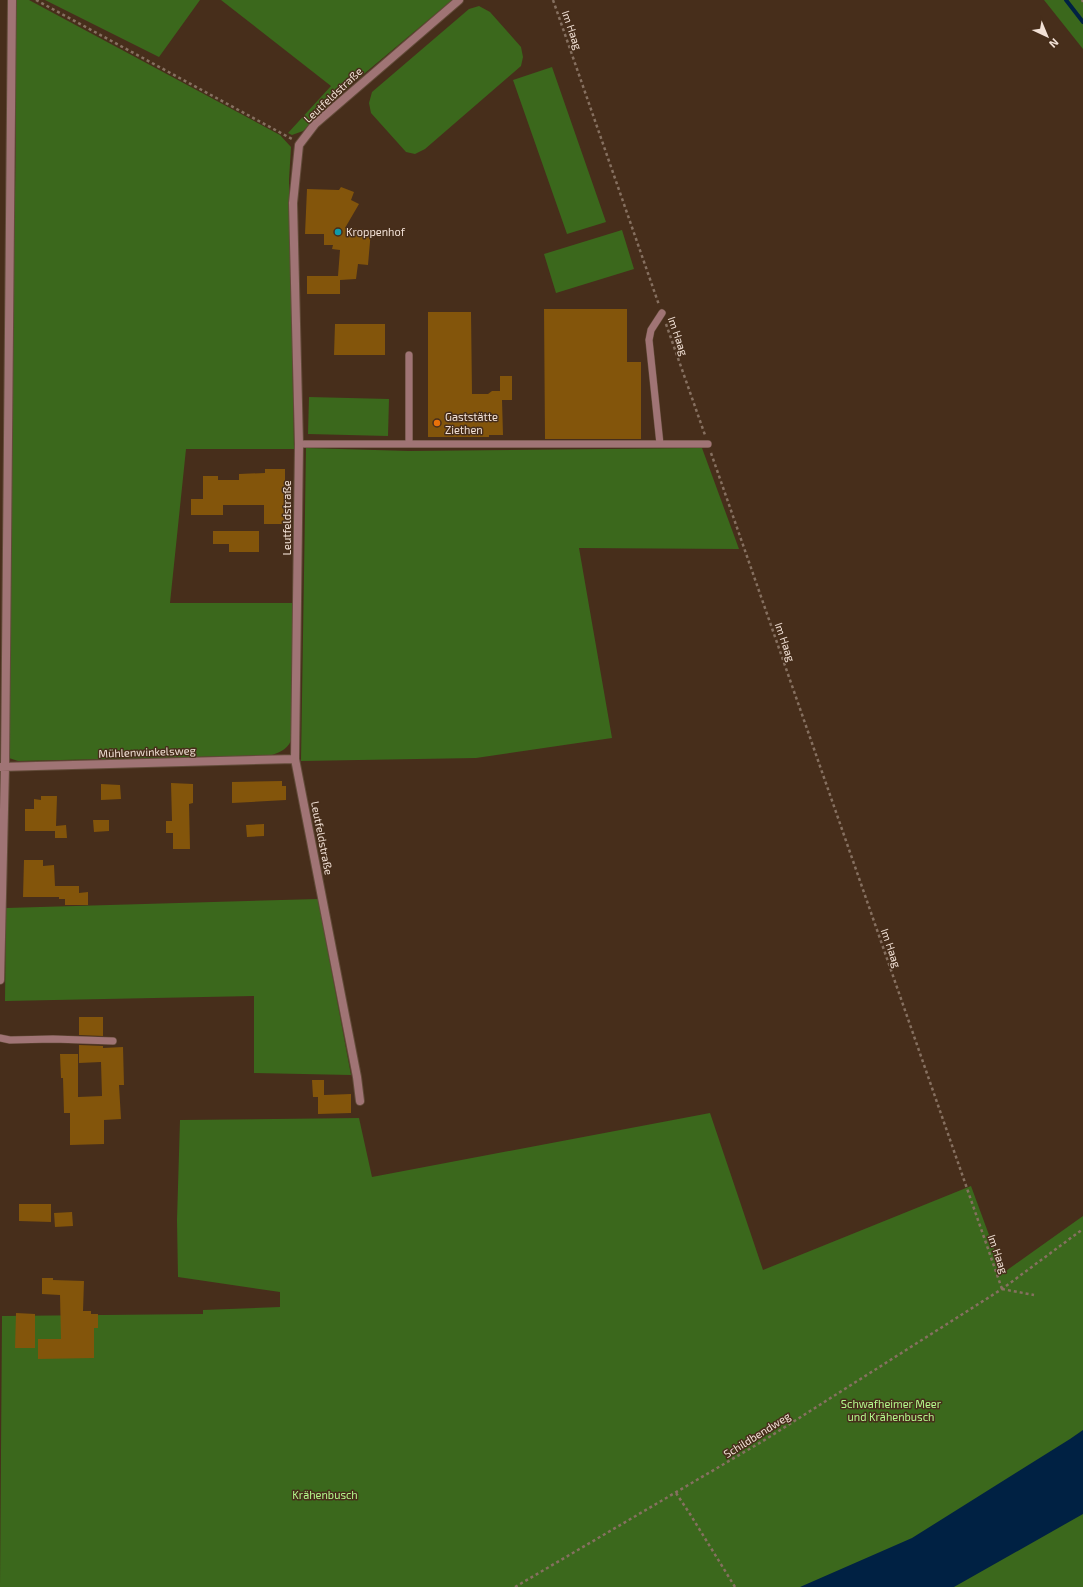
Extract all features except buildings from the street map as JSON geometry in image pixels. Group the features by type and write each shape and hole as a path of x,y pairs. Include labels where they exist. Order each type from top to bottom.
{"street":[{"path":"0,980 12,0"},
{"name":"Leutfeldstraße","path":"360,1101 357,1077 295,759 299,444 293,203 299,145 315,124 460,0"},
{"name":"Mühlenwinkelsweg","path":"2,767 295,759"}],"lane":[{"path":"660,444 649,340 651,330 662,313"},
{"path":"409,355 409,444"},
{"path":"299,444 708,444"},
{"path":"0,1038 10,1040 53,1039 113,1041"}],"path":[{"path":"36,0 274,129 299,145"},
{"name":"Im Haag","path":"553,0 1002,1289"},
{"name":"Schildbendweg","path":"516,1587 762,1441 1002,1289 1083,1229"},
{"path":"1002,1289 1034,1295"},
{"path":"676,1493 735,1587"}],"green space":[{"path":"15,0 29,0 280,135 291,147 289,180 294,449 186,449 170,603 293,603 292,738 284,749 272,755 18,761 9,758 7,755 10,675 10,456 16,141"},
{"path":"45,0 200,0 159,57"},
{"path":"221,0 452,0 340,94 303,131 292,135 288,133 331,86"},
{"path":"1044,0 1083,0 1083,49"},
{"path":"479,6 490,12 521,47 523,57 521,66 425,149 415,154 406,152 371,113 369,103 372,92 469,9"},
{"path":"552,67 606,222 567,234 513,80"},
{"path":"622,230 634,269 556,293 544,254"},
{"path":"309,397 389,399 388,436 308,434"},
{"path":"306,448 409,451 702,448 739,549 579,548 612,738 476,758 301,761"},
{"path":"318,899 351,1075 254,1073 254,996 5,1001 6,908"},
{"name":"Schwafheimer Meer und Krähenbusch","path":"710,1113 763,1270 971,1186 1003,1273 1083,1216 1083,1587 0,1587 2,1316 203,1314 203,1310 280,1307 280,1292 178,1277 177,1220 180,1120 359,1118 372,1177"}],"water":[{"path":"1083,1430 1083,1514 954,1587 800,1587 912,1538"}],"waterway":[{"path":"1066,0 1083,22"}],"place":[{"name":"Kroppenhof","path":"338,232"},
{"name":"Gaststätte Ziethen","path":"437,423"}],"park label":[{"name":"Krähenbusch","path":"325,1495"}]}
